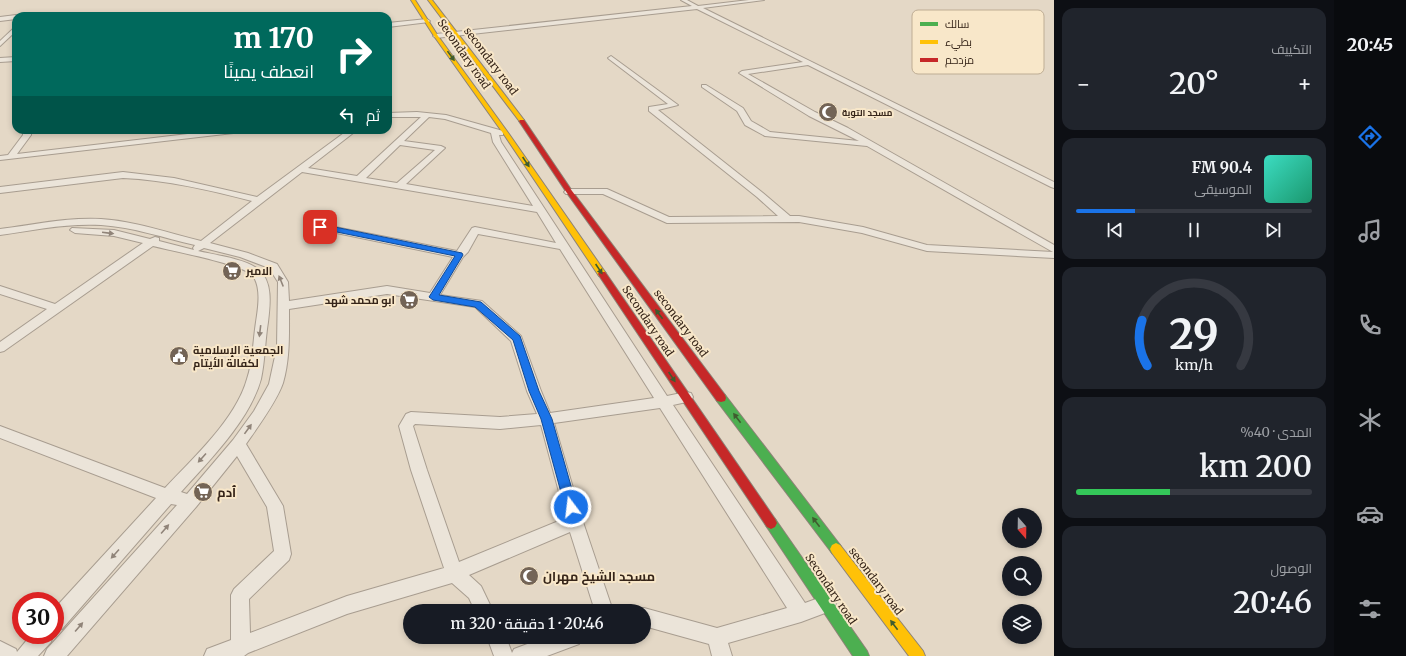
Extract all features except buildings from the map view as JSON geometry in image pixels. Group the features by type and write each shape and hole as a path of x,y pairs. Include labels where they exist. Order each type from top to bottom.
{"main road":[{"name":"Secondary road","path":"413,0 436,36 507,135 862,656"},
{"name":"secondary road","path":"430,0 535,139 569,192 713,387 918,656"}],"street":[{"path":"683,0 1054,185"},
{"path":"436,36 762,0"},
{"path":"0,19 12,18"},
{"path":"392,25 427,21"},
{"path":"0,44 12,32"},
{"path":"0,60 12,58"},
{"path":"611,58 674,105 652,109 754,190 787,219"},
{"path":"809,63 742,73 812,114 845,130 1054,249"},
{"path":"704,86 740,110 748,122 768,134 870,144"},
{"path":"392,115 427,115 446,117 507,135"},
{"path":"359,179 427,115"},
{"path":"494,131 497,142 539,210 801,612"},
{"path":"11,156 27,134"},
{"path":"0,158 206,134"},
{"path":"192,252 348,134"},
{"path":"398,142 441,148 399,186"},
{"path":"301,169 539,210"},
{"path":"0,190 122,175 141,176 185,183 259,200"},
{"path":"569,192 604,191 667,220 799,219 863,230 927,248 1054,255"},
{"path":"0,232 74,222 101,222 127,225 244,254 273,266 283,282 283,347 276,384 259,415 238,444 190,502 54,656"},
{"path":"320,227 460,255"},
{"path":"0,239 80,229 114,233 242,265 255,272 263,283 262,313 254,379 243,406 212,447 64,612"},
{"path":"433,297 460,255 464,252 475,230 563,247"},
{"path":"0,348 164,234"},
{"path":"0,290 56,308"},
{"path":"283,306 386,290 478,304 517,338 534,391 546,419 575,522 602,604"},
{"path":"481,604 475,592 454,572 419,470 406,426 412,418 500,423 546,419 665,402 686,397"},
{"path":"0,432 168,496 190,502"},
{"path":"237,651 240,595 283,554 275,506 238,444"},
{"path":"214,656 237,651 347,605 454,572 575,522"},
{"path":"651,619 717,637 827,604"},
{"path":"717,637 722,656"},
{"path":"25,656 36,644"},
{"path":"499,644 504,656"},
{"path":"521,656 553,644"},
{"path":"0,651 9,656"}],"traffic: fast":[{"path":"721,398 836,549"},
{"path":"771,523 862,656"}],"traffic: slow":[{"path":"413,0 436,36 507,135 602,274"},
{"path":"430,0 522,121"},
{"path":"836,549 918,656"}],"traffic: jam":[{"path":"522,121 569,192 721,398"},
{"path":"602,274 771,523"}],"place":[{"name":"مسجد التوبة","path":"828,112"},
{"name":"الامير","path":"232,271"},
{"name":"ابو محمد شهد","path":"409,300"},
{"name":"الجمعية الإسلامية لكفالة الأيتام","path":"179,356"},
{"name":"ٱدم","path":"203,492"},
{"name":"مسجد الشيخ مهران","path":"529,576"}],"route":[{"path":"320,227 460,255 433,297 478,304 517,338 534,391 546,419 571,507"}]}
